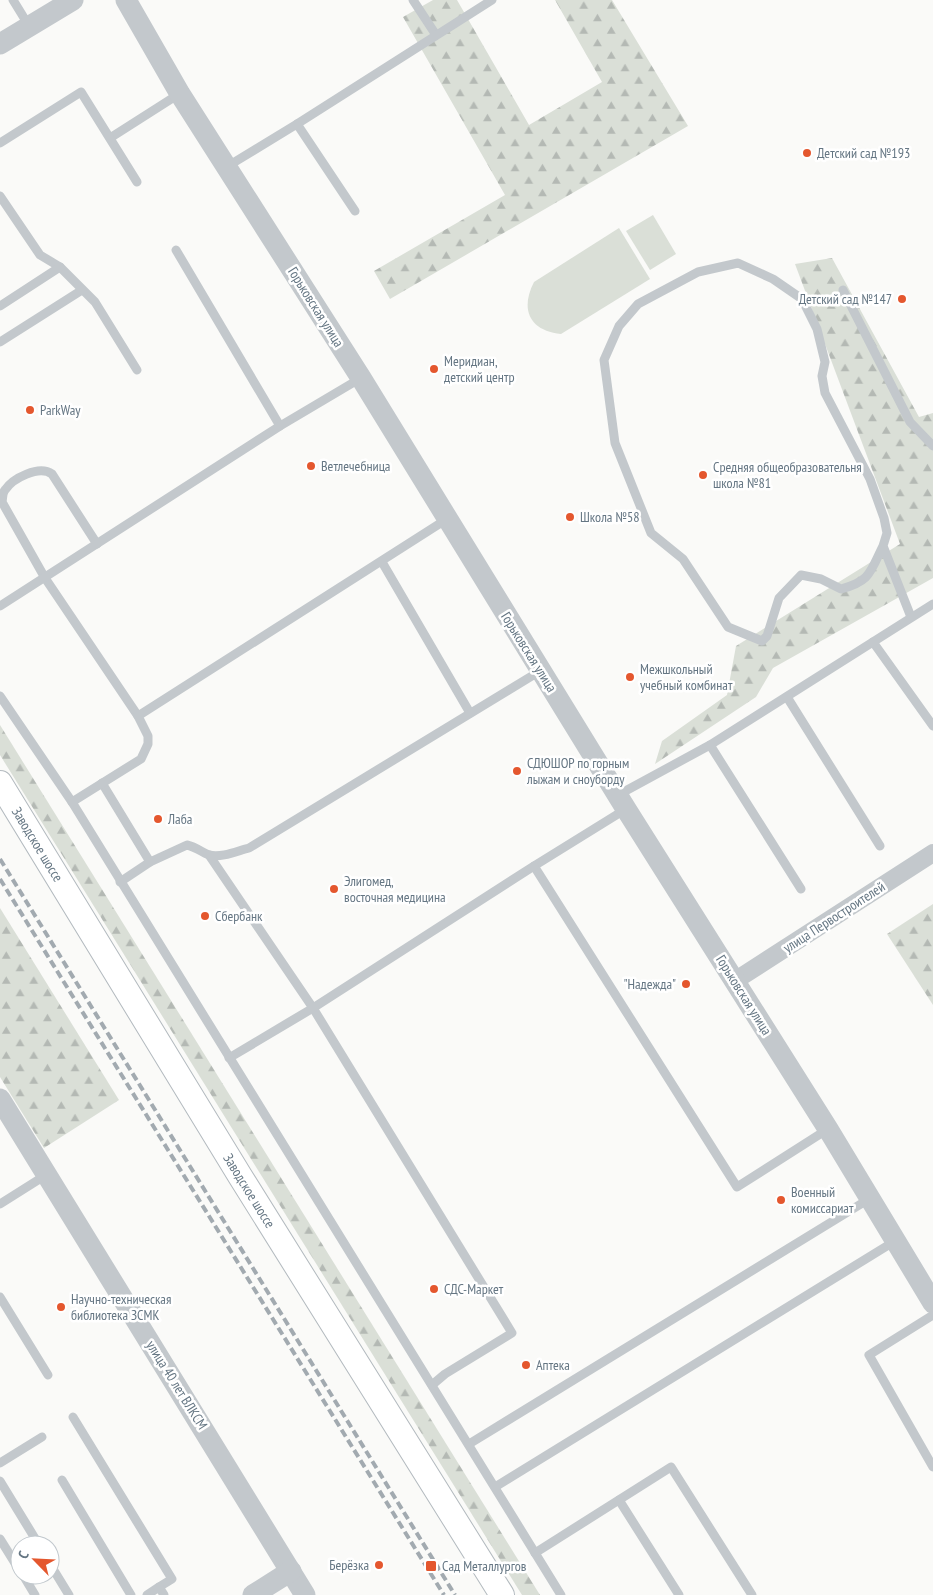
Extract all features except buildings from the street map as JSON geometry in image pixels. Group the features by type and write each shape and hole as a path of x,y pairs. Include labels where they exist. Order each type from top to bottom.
{"main road":[{"name":"Заводское шоссе","path":"0,783 240,1176 502,1595"}],"street":[{"name":"Горьковская улица","path":"126,0 180,94 228,166 622,802 736,980 933,1303"},
{"path":"0,44 68,1"},
{"name":"улица Первостроителей","path":"736,980 933,853"},
{"name":"улица 40 лет ВЛКСМ","path":"0,1099 306,1595"},
{"path":"253,1595 291,1572"}],"lane":[{"path":"13,0 29,26"},
{"path":"413,0 436,35"},
{"path":"228,166 492,0"},
{"path":"0,143 81,92 138,182"},
{"path":"110,138 180,94"},
{"path":"297,124 355,211"},
{"path":"0,196 40,255 60,268 95,302 137,370"},
{"path":"176,250 280,426"},
{"path":"883,546 868,576 860,584 841,589 821,579 801,575 779,598 767,636 762,641 728,627 683,558 651,532 615,443 604,360 619,326 638,304 698,272 738,264 773,279 802,299 817,329 825,362 822,376 825,393 870,479 884,518 886,533 883,546 911,616"},
{"path":"0,306 60,268"},
{"path":"0,342 82,290"},
{"path":"843,290 910,422 933,446"},
{"path":"0,606 280,426 361,378"},
{"path":"72,802 141,759 148,744 148,736 138,716 45,578 2,502 3,492 10,484 38,470 46,470 52,474 97,544"},
{"path":"138,716 447,519"},
{"path":"382,562 470,713"},
{"path":"229,1058 313,1008 534,866 622,802 874,642 911,616 933,604"},
{"path":"874,642 933,726"},
{"path":"209,855 227,855 249,848 540,670"},
{"path":"0,696 72,802 561,1595"},
{"path":"788,697 880,846"},
{"path":"710,745 801,889"},
{"path":"102,783 150,862"},
{"path":"120,882 150,862 188,845 199,848 209,855 313,1008 512,1333 445,1374 432,1385"},
{"path":"534,866 737,1187 828,1129"},
{"path":"0,1204 46,1174"},
{"path":"469,1444 870,1198"},
{"path":"495,1487 895,1241"},
{"path":"0,1297 48,1375"},
{"path":"933,1315 869,1355 933,1467"},
{"path":"74,1417 172,1579 162,1591 147,1595"},
{"path":"0,1462 42,1437"},
{"path":"535,1553 671,1467 752,1595"},
{"path":"62,1480 131,1595"},
{"path":"0,1481 33,1535"},
{"path":"619,1500 679,1595"},
{"path":"0,1538 10,1554"},
{"path":"60,1580 69,1595"}],"green space":[{"path":"433,0 457,0 529,125 602,82 555,0 612,0 688,126 390,299 374,271 505,195 403,17"},
{"path":"653,215 676,254 650,270 626,231"},
{"path":"619,228 650,279 561,334 541,328 530,317 528,310 528,301 534,282"},
{"path":"832,258 919,417 933,413 933,578 773,668 756,697 655,764 662,741 727,695 736,646 900,544 795,264"},
{"path":"0,725 540,1595 522,1595 0,755"},
{"path":"933,904 933,1005 887,934"},
{"path":"0,908 119,1100 44,1148 0,1077"}],"railway":[{"path":"0,859 455,1595"},
{"path":"0,879 444,1595"}],"place":[{"name":"Детский сад №193","path":"807,153"},
{"name":"Детский сад №147","path":"902,299"},
{"name":"Меридиан, детский центр","path":"434,369"},
{"name":"ParkWay","path":"30,410"},
{"name":"Ветлечебница","path":"311,466"},
{"name":"Средняя общеобразовательня школа №81","path":"703,475"},
{"name":"Школа №58","path":"570,517"},
{"name":"Межшкольный учебный комбинат","path":"630,677"},
{"name":"СДЮШОР по горным лыжам и сноуборду","path":"517,771"},
{"name":"Лаба","path":"158,819"},
{"name":"Элигомед, восточная медицина","path":"334,889"},
{"name":"Сбербанк","path":"205,916"},
{"name":"\"Надежда\"","path":"686,984"},
{"name":"Военный комиссариат","path":"781,1200"},
{"name":"СДС-Маркет","path":"434,1289"},
{"name":"Научно-техническая библиотека ЗСМК","path":"61,1307"},
{"name":"Аптека","path":"526,1365"},
{"name":"Берёзка","path":"379,1565"},
{"name":"Сад Металлургов","path":"431,1566"}]}
